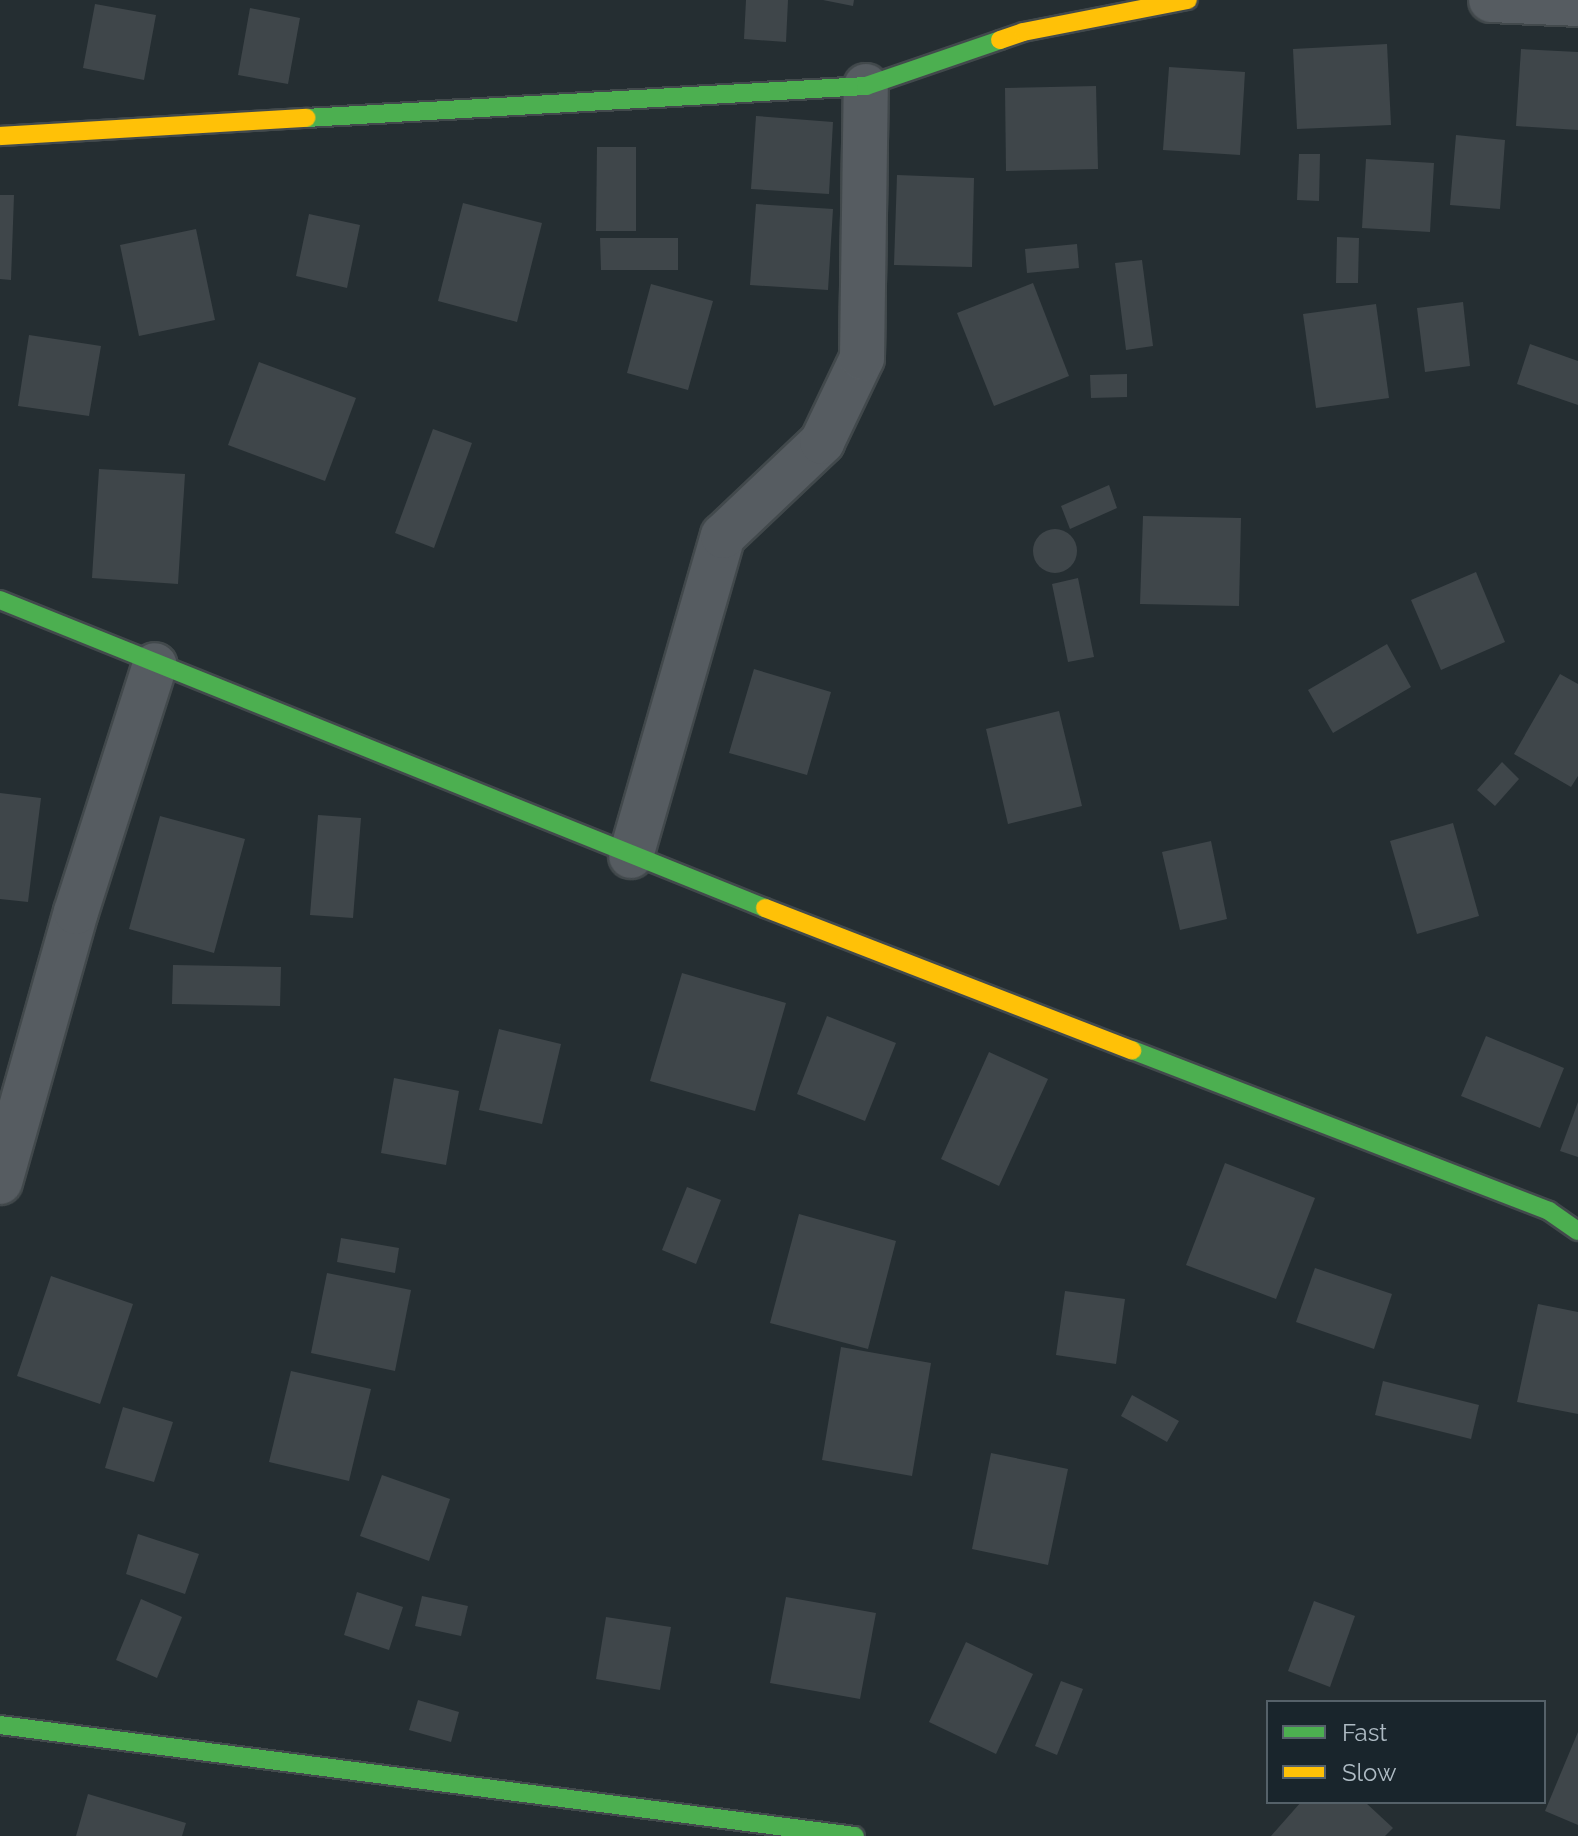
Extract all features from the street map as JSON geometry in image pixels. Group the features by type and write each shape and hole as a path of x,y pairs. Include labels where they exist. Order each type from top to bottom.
{"street":[{"path":"0,136 866,86 1023,32 1188,0"},
{"path":"1491,0 1578,4"},
{"path":"631,856 723,536 822,442 862,358 866,86"},
{"path":"0,600 631,856 1549,1211 1578,1231"},
{"path":"0,1182 76,912 155,665"},
{"path":"0,1725 855,1836"}],"building":[{"path":"746,0 788,0 786,42 744,39"},
{"path":"823,0 854,0 853,6"},
{"path":"95,4 156,15 144,80 83,68"},
{"path":"250,8 300,18 288,84 238,75"},
{"path":"1387,44 1391,125 1297,129 1293,49"},
{"path":"1521,49 1578,52 1578,130 1516,126"},
{"path":"1169,67 1245,72 1240,155 1163,150"},
{"path":"1096,86 1098,169 1006,171 1005,88"},
{"path":"756,116 833,122 829,194 751,189"},
{"path":"1456,135 1505,140 1500,209 1450,205"},
{"path":"597,147 636,147 636,231 596,231"},
{"path":"1299,154 1320,154 1319,201 1297,200"},
{"path":"1366,159 1434,163 1430,232 1362,228"},
{"path":"897,175 974,178 972,267 894,265"},
{"path":"0,195 14,195 11,280 0,279"},
{"path":"463,203 542,223 517,322 438,301"},
{"path":"756,204 833,209 828,290 750,285"},
{"path":"309,214 360,225 347,288 296,276"},
{"path":"196,229 215,320 139,336 120,245"},
{"path":"1337,237 1359,238 1358,283 1336,283"},
{"path":"600,238 678,238 678,270 601,270"},
{"path":"1077,244 1079,268 1027,273 1025,249"},
{"path":"1142,260 1153,346 1126,350 1115,263"},
{"path":"1033,283 1069,376 994,406 957,313"},
{"path":"651,284 713,301 688,390 627,373"},
{"path":"1463,302 1470,366 1425,372 1417,308"},
{"path":"1376,304 1389,398 1316,408 1303,314"},
{"path":"29,335 101,346 89,416 18,406"},
{"path":"1530,344 1578,361 1578,405 1517,384"},
{"path":"259,362 356,398 325,481 228,445"},
{"path":"1127,374 1127,397 1091,398 1090,375"},
{"path":"433,429 472,443 434,548 395,533"},
{"path":"99,469 185,474 178,584 92,578"},
{"path":"1109,485 1117,508 1070,529 1061,506"},
{"path":"1143,516 1241,518 1239,606 1140,604"},
{"path":"1055,529 1071,535 1077,551 1071,567 1055,573 1039,567 1033,551 1039,535"},
{"path":"1476,572 1505,642 1441,670 1411,600"},
{"path":"1078,578 1094,657 1068,662 1052,584"},
{"path":"1387,644 1411,687 1333,733 1308,690"},
{"path":"754,669 831,692 807,775 729,753"},
{"path":"1560,674 1578,684 1578,776 1571,787 1514,754"},
{"path":"1059,711 1082,806 1008,824 986,729"},
{"path":"1502,762 1519,779 1495,806 1477,790"},
{"path":"0,793 41,798 28,902 0,899"},
{"path":"318,815 361,818 353,918 310,915"},
{"path":"160,816 245,839 214,953 129,929"},
{"path":"1453,823 1479,916 1417,934 1390,841"},
{"path":"1211,841 1227,919 1180,930 1162,852"},
{"path":"173,965 281,967 280,1006 172,1004"},
{"path":"682,973 786,1003 755,1111 650,1081"},
{"path":"827,1016 896,1043 865,1121 797,1094"},
{"path":"499,1029 561,1044 542,1124 479,1110"},
{"path":"1486,1036 1564,1068 1540,1128 1461,1096"},
{"path":"989,1052 1048,1079 999,1186 941,1159"},
{"path":"394,1078 459,1091 446,1165 381,1153"},
{"path":"1578,1102 1578,1157 1560,1151"},
{"path":"1225,1163 1315,1198 1276,1299 1186,1265"},
{"path":"687,1187 721,1200 696,1264 662,1250"},
{"path":"799,1214 896,1241 868,1349 770,1323"},
{"path":"341,1238 399,1248 395,1273 337,1262"},
{"path":"1315,1268 1392,1294 1374,1349 1296,1322"},
{"path":"327,1273 411,1290 395,1371 311,1353"},
{"path":"51,1276 133,1304 100,1404 17,1376"},
{"path":"1065,1291 1125,1299 1116,1364 1056,1355"},
{"path":"1538,1304 1578,1312 1578,1414 1517,1402"},
{"path":"841,1347 931,1363 912,1476 822,1460"},
{"path":"291,1371 371,1389 349,1481 269,1462"},
{"path":"1383,1381 1479,1405 1471,1439 1375,1415"},
{"path":"1132,1395 1179,1421 1167,1442 1121,1416"},
{"path":"123,1407 173,1422 154,1482 105,1468"},
{"path":"991,1453 1068,1469 1048,1565 972,1549"},
{"path":"382,1475 450,1499 429,1561 360,1536"},
{"path":"138,1534 199,1554 185,1594 126,1574"},
{"path":"357,1592 403,1607 389,1650 344,1635"},
{"path":"422,1596 468,1606 461,1636 415,1626"},
{"path":"786,1597 876,1613 860,1699 770,1683"},
{"path":"141,1599 182,1617 157,1678 116,1660"},
{"path":"1314,1601 1355,1616 1330,1687 1288,1671"},
{"path":"606,1617 671,1627 660,1690 596,1679"},
{"path":"966,1642 1033,1674 996,1754 929,1722"},
{"path":"1061,1681 1083,1689 1057,1755 1035,1746"},
{"path":"418,1700 459,1712 451,1742 409,1730"},
{"path":"1578,1732 1578,1825 1545,1811"},
{"path":"88,1794 186,1823 182,1836 76,1836"},
{"path":"1299,1804 1367,1804 1393,1828 1385,1836 1271,1836"}],"traffic: fast":[{"path":"306,118 866,86 1000,40"},
{"path":"0,600 765,908"},
{"path":"1132,1050 1549,1211 1578,1231"},
{"path":"0,1725 855,1836"}],"traffic: slow":[{"path":"1000,40 1023,32 1188,0"},
{"path":"0,136 306,118"},
{"path":"765,908 1132,1050"}]}
